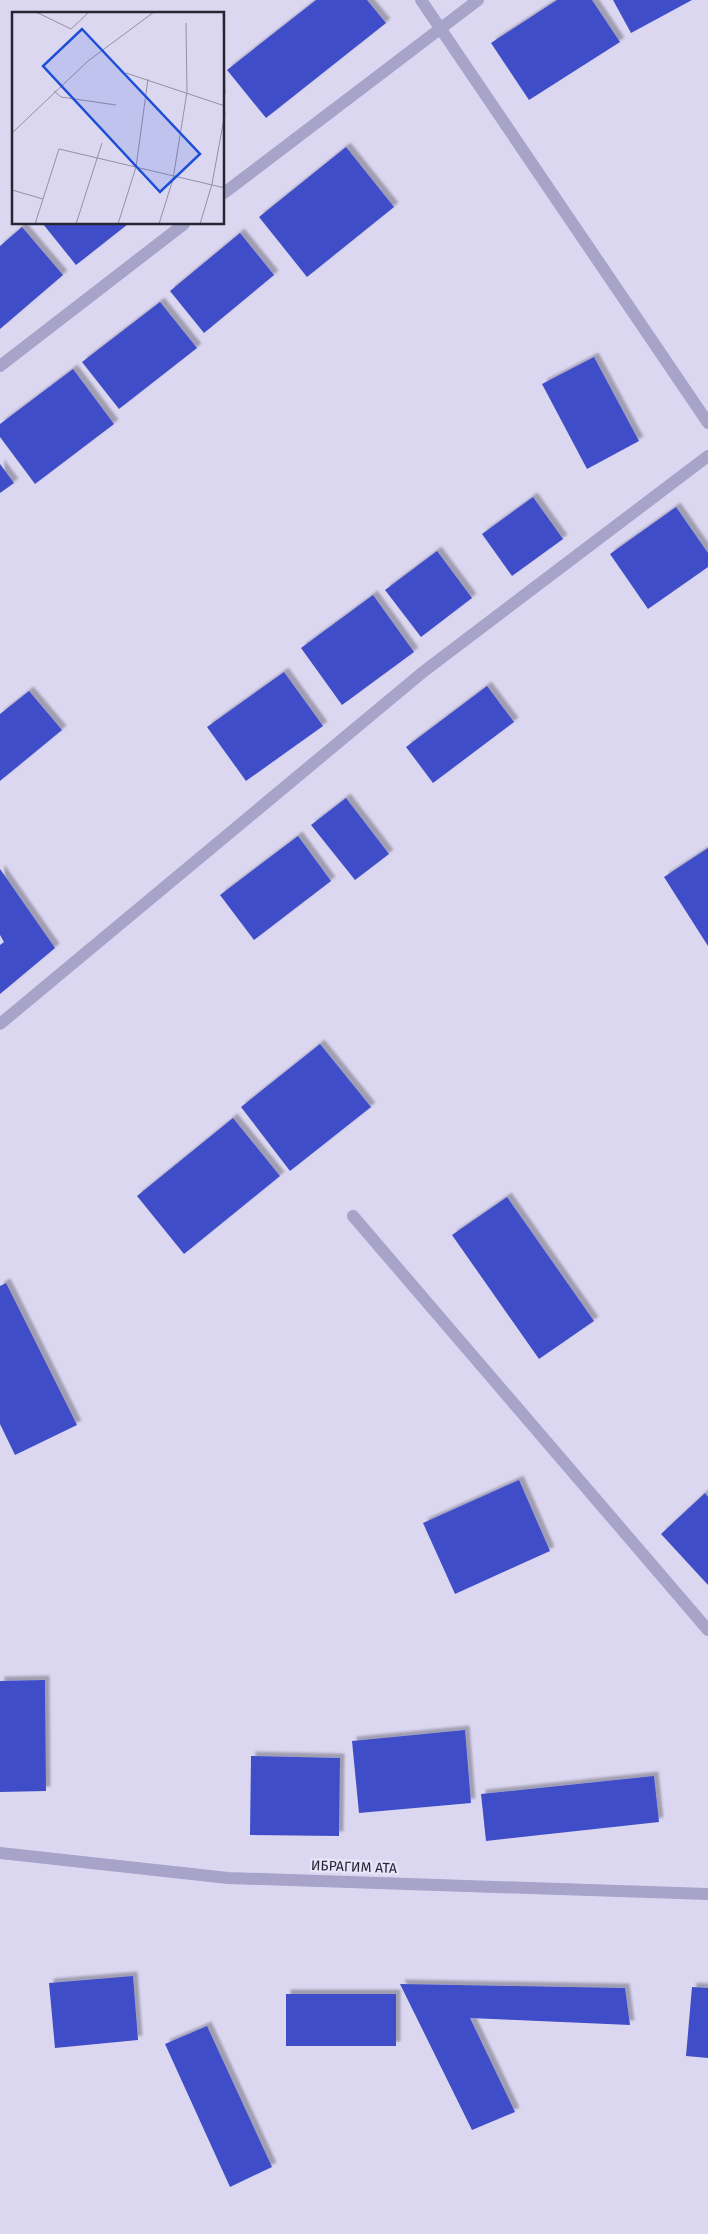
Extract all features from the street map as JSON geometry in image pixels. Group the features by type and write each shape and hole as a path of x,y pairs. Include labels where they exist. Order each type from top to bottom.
{"street":[{"path":"421,0 708,423"},
{"path":"225,192 478,0"},
{"path":"0,366 183,225"},
{"path":"0,1024 423,672 708,456"},
{"path":"353,1216 708,1630"},
{"name":"ИБРАГИМ АТА","path":"0,1853 228,1878 708,1894"}],"building":[{"path":"316,0 367,0 386,23 266,118 227,70"},
{"path":"557,0 592,0 620,42 529,100 491,43"},
{"path":"613,0 692,0 631,33"},
{"path":"346,147 394,207 307,277 259,217"},
{"path":"44,225 127,225 76,265"},
{"path":"22,227 63,275 0,329 0,246"},
{"path":"240,233 274,275 204,333 170,291"},
{"path":"160,302 197,348 119,409 82,362"},
{"path":"594,357 639,441 587,469 542,384"},
{"path":"73,369 114,424 35,484 0,437 0,424"},
{"path":"0,464 14,483 0,493"},
{"path":"533,497 563,539 512,576 482,534"},
{"path":"676,507 708,553 708,567 648,609 610,554"},
{"path":"437,551 472,598 421,637 385,590"},
{"path":"373,595 414,652 342,705 301,648"},
{"path":"284,672 323,726 246,781 207,727"},
{"path":"487,686 514,722 433,783 406,747"},
{"path":"29,691 62,730 0,781 0,714"},
{"path":"346,798 389,854 355,880 311,825"},
{"path":"298,836 331,881 254,940 220,895"},
{"path":"708,848 708,946 664,877"},
{"path":"0,869 55,948 0,994 0,945 4,942 0,935"},
{"path":"320,1044 371,1107 290,1171 241,1107"},
{"path":"233,1118 280,1176 184,1254 137,1196"},
{"path":"507,1197 594,1321 539,1359 452,1235"},
{"path":"6,1283 77,1425 15,1455 0,1424 0,1286"},
{"path":"519,1480 550,1551 455,1594 423,1523"},
{"path":"705,1493 708,1497 708,1585 661,1534"},
{"path":"45,1680 46,1791 0,1792 0,1681"},
{"path":"465,1730 471,1803 359,1813 352,1741"},
{"path":"251,1756 340,1758 339,1836 250,1835"},
{"path":"654,1776 659,1822 486,1841 481,1794"},
{"path":"133,1976 138,2040 55,2048 49,1983"},
{"path":"400,1984 625,1988 630,2025 470,2018 515,2112 472,2130"},
{"path":"692,1987 708,1988 708,2058 686,2056"},
{"path":"286,1994 396,1994 396,2046 286,2046"},
{"path":"207,2026 272,2167 230,2187 165,2044"}]}
